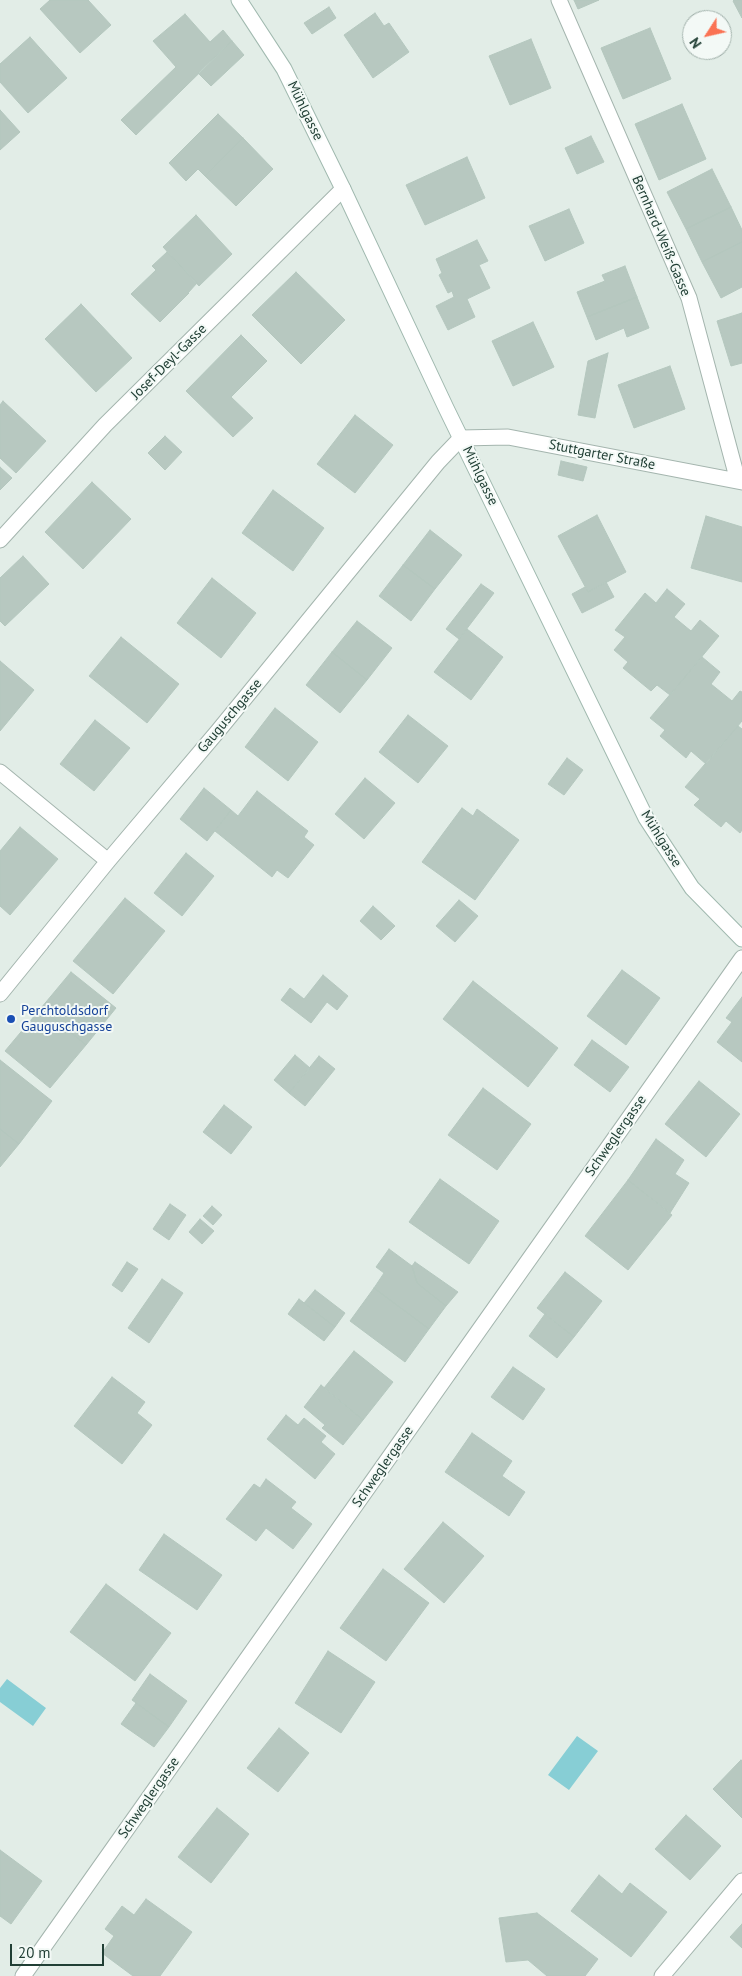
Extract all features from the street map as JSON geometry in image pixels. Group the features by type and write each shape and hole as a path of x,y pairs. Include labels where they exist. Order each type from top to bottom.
{"street":[{"name":"Mühlgasse","path":"239,0 284,69 646,818 692,888 742,939"},
{"name":"Bernhard-Weiß-Gasse","path":"559,0 689,298 740,482"},
{"name":"Josef-Deyl-Gasse","path":"0,540 105,425 343,189"},
{"name":"Stuttgarter Straße","path":"461,438 508,437 740,482"},
{"name":"Gauguschgasse","path":"0,994 438,462 461,438"},
{"path":"0,772 108,861"},
{"name":"Schweglergasse","path":"23,1976 742,958"},
{"path":"662,1976 742,1881"}],"water":[{"path":"7,1679 46,1708 33,1726 0,1702 0,1688"},
{"path":"577,1736 598,1751 569,1790 548,1775"}],"building":[{"path":"50,0 88,0 111,25 80,53 40,9"},
{"path":"574,0 599,0 578,9"},
{"path":"742,0 742,18 733,1"},
{"path":"329,7 336,18 312,34 304,23"},
{"path":"375,13 384,26 389,23 409,52 373,78 344,35"},
{"path":"185,14 210,42 223,30 232,41 136,135 121,120 176,67 153,41"},
{"path":"650,28 671,79 623,99 601,48"},
{"path":"30,37 67,78 28,113 0,82 0,64"},
{"path":"531,39 551,88 510,105 489,56"},
{"path":"232,41 244,55 211,86 198,73"},
{"path":"682,104 706,159 659,180 635,124"},
{"path":"0,110 20,132 0,150"},
{"path":"218,114 243,138 205,176 198,169 186,181 169,163"},
{"path":"591,136 604,162 577,174 565,148"},
{"path":"243,138 273,169 236,206 205,176"},
{"path":"467,157 485,198 425,225 406,185"},
{"path":"712,169 731,207 686,229 667,192"},
{"path":"731,207 742,230 742,242 702,262 686,229"},
{"path":"569,209 584,243 545,261 529,226"},
{"path":"196,215 232,254 199,286 163,247"},
{"path":"477,240 488,261 479,265 490,288 467,299 475,317 448,330 436,306 454,297 452,291 448,293 439,275 442,273 436,259"},
{"path":"742,242 742,287 721,298 702,262"},
{"path":"167,252 197,283 160,322 131,294 156,270 152,266"},
{"path":"625,266 637,297 587,317 577,292 605,281 602,275"},
{"path":"296,272 345,320 301,364 252,315"},
{"path":"637,297 649,328 627,337 624,328 596,340 587,317"},
{"path":"81,304 132,358 96,392 45,339"},
{"path":"742,313 742,363 731,366 717,321"},
{"path":"533,322 554,367 513,386 492,341"},
{"path":"241,335 267,361 231,397 253,418 233,437 186,391"},
{"path":"608,353 595,418 578,415 588,361"},
{"path":"670,366 685,409 634,428 618,385"},
{"path":"3,401 46,441 16,473 0,458 0,405"},
{"path":"355,415 393,445 355,493 317,464"},
{"path":"165,436 182,452 165,470 148,453"},
{"path":"561,461 587,467 583,481 558,475"},
{"path":"0,467 12,478 0,490"},
{"path":"92,482 131,519 83,569 45,532"},
{"path":"273,490 324,528 293,571 242,533"},
{"path":"597,515 626,572 588,592 558,536"},
{"path":"706,516 742,527 742,582 691,568"},
{"path":"430,530 462,555 435,589 403,565"},
{"path":"23,556 49,584 5,626 0,621 0,578"},
{"path":"403,565 435,589 411,621 379,596"},
{"path":"212,578 256,613 221,658 177,623"},
{"path":"606,582 614,597 582,613 572,594 585,587 588,592"},
{"path":"481,584 494,593 459,639 446,629"},
{"path":"667,589 685,604 674,617 691,631 700,620 719,636 670,695 657,685 651,691 623,668 628,662 614,650 625,637 615,630 645,593 656,603"},
{"path":"357,621 392,648 367,680 332,652"},
{"path":"467,629 503,657 471,700 434,672"},
{"path":"121,637 179,684 147,723 89,676"},
{"path":"332,652 367,680 340,713 306,685"},
{"path":"702,657 720,672 711,684 732,701 740,691 742,692 742,721 706,764 691,751 686,758 660,736 665,730 650,718"},
{"path":"0,661 34,690 0,731"},
{"path":"275,708 318,742 288,781 245,747"},
{"path":"408,715 448,746 418,783 379,752"},
{"path":"95,720 130,748 94,791 60,764"},
{"path":"738,726 742,729 742,830 740,833 726,821 721,827 694,805 700,799 685,787"},
{"path":"567,758 583,770 564,795 548,784"},
{"path":"365,778 395,803 364,839 335,814"},
{"path":"204,788 231,810 207,841 180,819"},
{"path":"257,791 308,831 304,837 314,845 288,878 277,870 272,877 215,831 231,810 238,816"},
{"path":"462,808 473,816 477,809 519,840 475,900 422,862"},
{"path":"20,827 58,859 10,915 0,906 0,851"},
{"path":"186,853 214,876 182,916 154,893"},
{"path":"125,898 165,931 113,994 73,961"},
{"path":"459,900 478,916 455,942 436,926"},
{"path":"373,906 395,926 381,940 360,921"},
{"path":"622,970 660,998 626,1045 587,1016"},
{"path":"71,972 116,1008 86,1045 41,1008"},
{"path":"323,975 348,996 337,1010 327,1002 311,1023 281,1000 290,988 304,999"},
{"path":"473,981 558,1048 528,1087 443,1019"},
{"path":"742,997 742,1062 717,1042 732,1022 726,1018"},
{"path":"41,1008 86,1045 50,1088 5,1051"},
{"path":"592,1040 629,1067 610,1092 574,1065"},
{"path":"295,1055 310,1068 289,1093 274,1080"},
{"path":"319,1056 335,1069 305,1106 289,1093"},
{"path":"0,1060 52,1101 19,1144 0,1129"},
{"path":"699,1081 740,1114 706,1157 665,1124"},
{"path":"483,1088 531,1124 497,1170 448,1135"},
{"path":"224,1105 252,1127 231,1154 203,1132"},
{"path":"0,1129 19,1144 0,1167"},
{"path":"656,1139 684,1160 675,1174 689,1183 670,1213 628,1180"},
{"path":"440,1179 499,1221 469,1264 409,1222"},
{"path":"628,1180 672,1215 628,1270 585,1236"},
{"path":"170,1204 186,1215 169,1240 153,1229"},
{"path":"212,1206 222,1215 213,1225 203,1216"},
{"path":"200,1219 214,1231 202,1244 189,1232"},
{"path":"389,1249 412,1266 417,1283 446,1306 429,1329 374,1288 384,1273 376,1267"},
{"path":"127,1262 138,1269 122,1292 112,1285"},
{"path":"415,1262 458,1292 446,1306 417,1283 412,1266"},
{"path":"565,1272 602,1301 574,1337 537,1308"},
{"path":"162,1279 183,1293 149,1343 128,1328"},
{"path":"374,1288 429,1329 405,1362 350,1321"},
{"path":"315,1290 345,1313 335,1327 304,1303"},
{"path":"299,1299 335,1327 324,1341 288,1314"},
{"path":"545,1314 574,1337 557,1358 529,1336"},
{"path":"354,1351 393,1382 363,1420 324,1388"},
{"path":"513,1367 545,1389 523,1420 491,1397"},
{"path":"112,1377 145,1402 137,1413 152,1425 122,1464 74,1426"},
{"path":"321,1385 363,1420 343,1445 322,1428 325,1425 304,1407"},
{"path":"286,1415 298,1425 304,1418 326,1436 321,1442 335,1454 315,1479 267,1439"},
{"path":"472,1433 512,1461 502,1476 525,1492 509,1516 445,1472"},
{"path":"266,1479 296,1502 291,1508 312,1524 293,1549 266,1528 256,1541 226,1519 254,1484 260,1488"},
{"path":"443,1522 484,1556 444,1603 404,1569"},
{"path":"164,1534 222,1575 197,1610 139,1570"},
{"path":"383,1569 429,1603 386,1661 340,1628"},
{"path":"106,1584 171,1633 135,1681 70,1632"},
{"path":"328,1651 375,1682 341,1733 295,1703"},
{"path":"150,1674 187,1701 169,1727 132,1700"},
{"path":"136,1703 169,1727 154,1747 121,1724"},
{"path":"279,1728 309,1753 278,1792 247,1768"},
{"path":"742,1761 742,1818 713,1789"},
{"path":"217,1808 249,1834 211,1883 178,1857"},
{"path":"686,1815 721,1846 690,1880 655,1849"},
{"path":"0,1850 42,1881 11,1924 0,1916"},
{"path":"599,1875 622,1894 630,1883 667,1912 631,1957 571,1911"},
{"path":"146,1899 192,1932 160,1976 133,1976 102,1953 114,1936 105,1929 122,1906 134,1915"},
{"path":"537,1913 598,1959 585,1976 547,1976 528,1960 506,1962 499,1918"},
{"path":"742,1924 742,1948 730,1937"}],"place":[{"name":"Perchtoldsdorf Gauguschgasse","path":"11,1019"}]}
